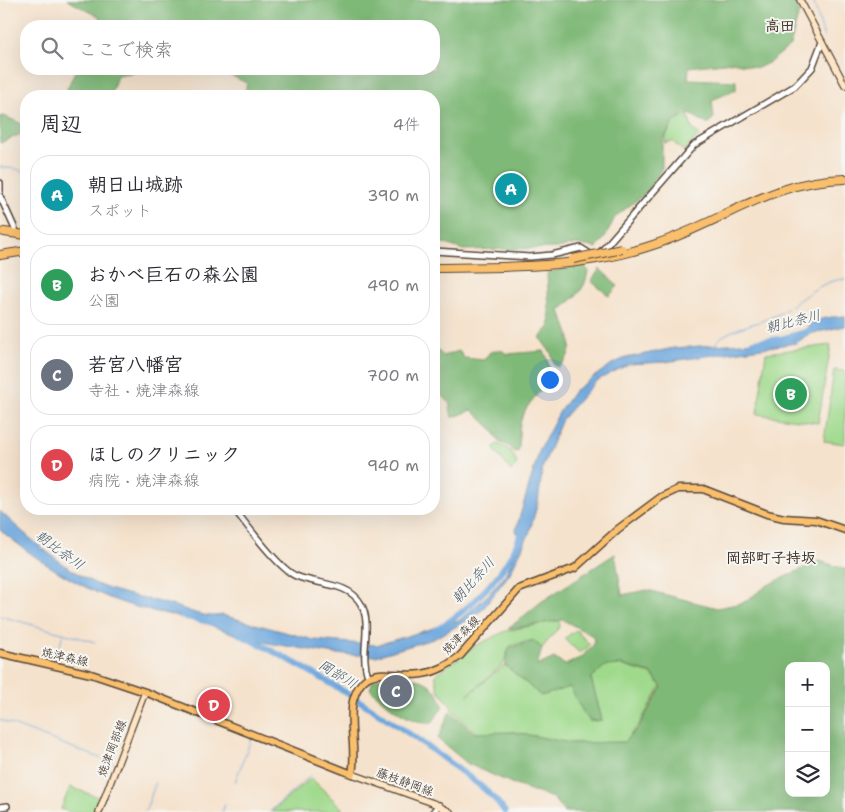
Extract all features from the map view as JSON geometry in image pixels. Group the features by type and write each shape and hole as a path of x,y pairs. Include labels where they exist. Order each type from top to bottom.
{"highway":[{"path":"440,268 573,261 623,252 687,228 759,193 782,186 845,174"},
{"path":"815,179 845,178"},
{"path":"2,232 20,234"},
{"path":"0,255 20,252"},
{"path":"440,264 573,261"}],"main road":[{"path":"800,0 845,84"},
{"name":"焼津森線","path":"368,676 421,674 450,664 460,656 519,589 530,582 550,578 575,568 618,529 661,497 678,489 703,489 767,514 784,518 816,520 845,530"},
{"name":"焼津森線","path":"0,654 91,674 144,692 352,774"},
{"path":"352,774 354,700 356,691 368,676"},
{"name":"焼津岡部線","path":"99,812 144,692"},
{"name":"藤枝静岡線","path":"352,774 438,805 450,812"}],"street":[{"path":"440,252 530,257 552,255 580,248 588,251 596,259 694,145 795,86 812,68 822,42"},
{"path":"0,183 0,191"},
{"path":"0,196 15,229"},
{"path":"239,515 286,570 300,577 341,588 356,597 365,613 365,660 368,676"},
{"path":"433,812 438,805"},
{"path":"0,808 7,806"}],"green space":[{"path":"67,0 793,0 799,12 790,46 770,62 758,68 732,62 689,67 688,79 736,81 736,90 712,100 714,118 707,124 687,112 673,122 662,142 662,168 646,193 615,217 607,234 597,248 576,244 558,248 463,250 440,242 440,90 245,90 247,83 229,75 440,75 440,20 99,20 100,17"},
{"path":"73,75 122,75 117,76 112,90 67,90"},
{"path":"688,114 692,129 700,135 683,151 672,141 664,143 673,125"},
{"path":"4,116 20,123 19,135 0,143 0,117"},
{"path":"583,264 588,270 585,283 582,289 560,311 569,333 570,347 565,361 558,367 554,365 551,353 540,338 550,326 547,273"},
{"path":"600,269 618,286 609,296 591,281"},
{"path":"831,345 818,423 757,414 766,353"},
{"path":"501,350 507,354 544,351 549,372 547,380 531,401 521,420 518,451 514,452 509,446 499,442 493,430 472,410 452,418 449,402 440,394 440,353 443,356 459,351 464,358 484,360 490,352"},
{"path":"834,370 845,371 845,444 824,441"},
{"path":"497,444 505,447 513,454 517,465 511,471 493,448"},
{"path":"615,554 622,595 647,590 717,608 743,603 768,585 819,561 845,569 845,812 564,812 553,798 518,786 468,764 438,739 450,711 474,733 514,732 570,743 624,742 638,728 662,687 651,673 622,665 605,666 591,678 602,720 591,721 583,712 570,687 541,696 505,665 509,648 534,641 542,648 537,666 554,658 565,665 581,658 594,644 593,636 563,620 508,629 541,602"},
{"path":"559,620 560,626 542,648 533,640 510,646 503,664 467,696 505,665 541,696 570,687 590,722 602,720 591,678 604,665 620,665 651,674 661,686 638,726 624,742 570,743 514,732 476,733 451,709 438,689 435,675 477,645 506,631"},
{"path":"576,630 590,645 580,653 564,639"},
{"path":"383,677 412,678 427,683 433,688 443,706 432,723 414,720 398,712 370,689 373,681"},
{"path":"311,778 342,808 341,812 271,812"},
{"path":"70,787 98,797 93,812 69,812 61,809"}],"water":[{"path":"845,316 845,326 809,334 796,343 665,362 629,364 596,381 562,419 543,466 538,502 529,534 510,573 482,610 433,639 376,656 335,654 256,641 205,622 126,604 109,598 60,573 0,530 0,511 61,563 88,580 117,592 203,615 222,615 314,640 377,645 460,620 488,595 505,575 520,544 516,529 540,449 560,411 574,391 612,364 626,358 674,348 794,339 816,321"}],"waterway":[{"path":"813,0 824,37"},
{"path":"0,167 20,170"},
{"path":"715,345 718,340 730,332 780,313 824,284 845,279"},
{"name":"朝比奈川","path":"754,342 781,339 813,330"},
{"name":"朝比奈川","path":"434,631 474,602 486,589 508,561 521,532"},
{"path":"0,616 95,642"},
{"name":"朝比奈川","path":"182,616 214,623"},
{"path":"56,661 63,633"},
{"name":"岡部川","path":"239,634 322,678 401,728 480,786 494,798 505,812"},
{"path":"0,720 113,763"},
{"path":"235,782 252,737"},
{"path":"269,812 311,775"},
{"path":"145,812 156,782"},
{"path":"222,812 225,804"}],"place":[{"name":"朝日山城跡","path":"511,189"},
{"name":"おかべ巨石の森公園","path":"791,394"},
{"name":"若宮八幡宮","path":"396,691"},
{"name":"ほしのクリニック","path":"214,705"}],"district":[{"name":"高田","path":"780,26"},
{"name":"岡部町子持坂","path":"771,558"}]}
